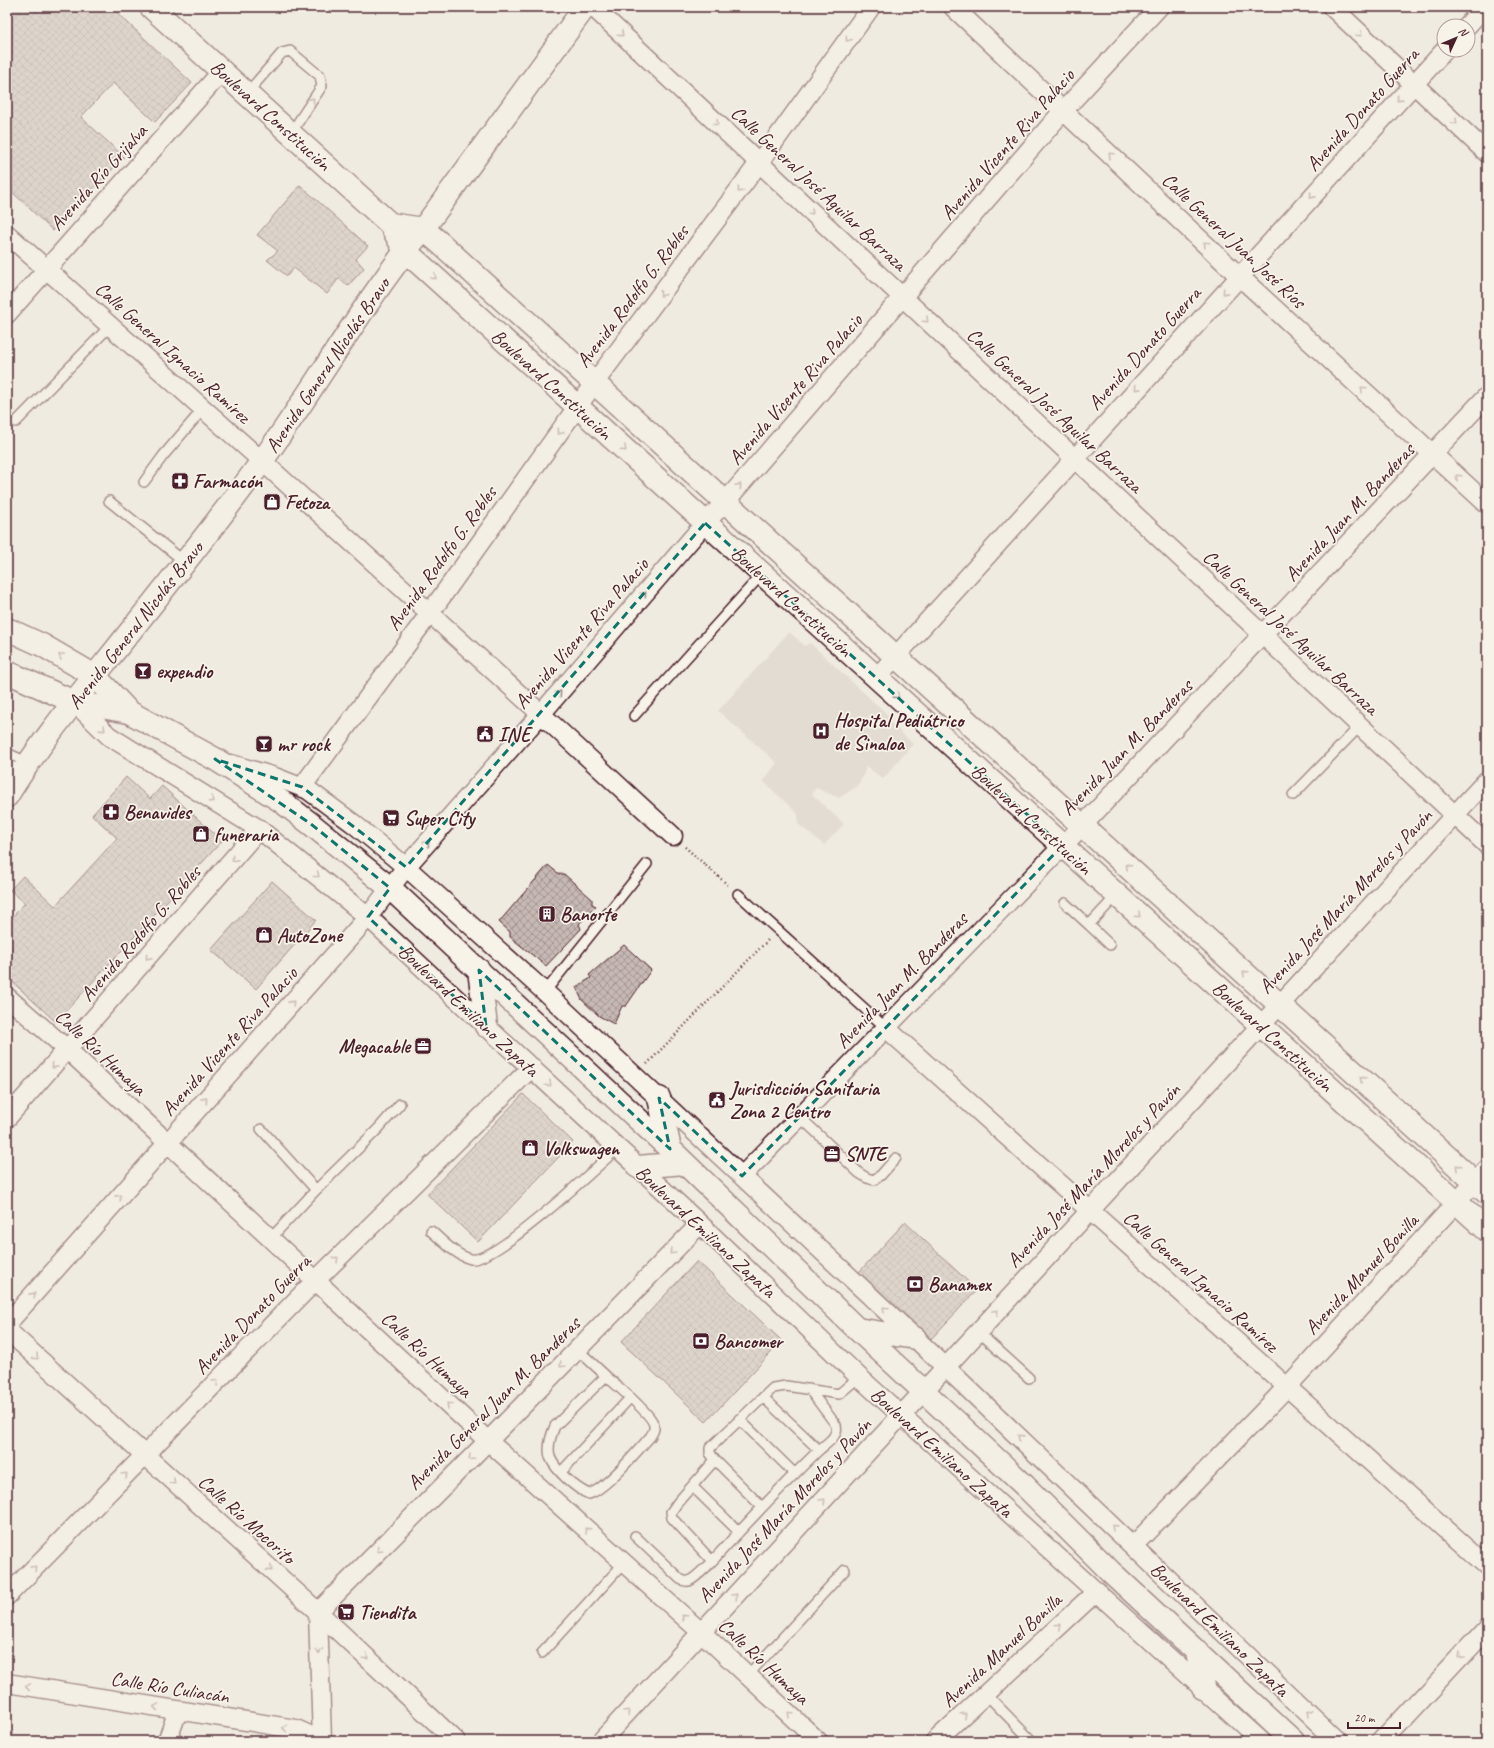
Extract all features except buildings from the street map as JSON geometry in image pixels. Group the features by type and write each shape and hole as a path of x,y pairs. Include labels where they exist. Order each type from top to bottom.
{"street":[{"name":"Boulevard Constitución","path":"152,7 223,70 390,224 405,251 1487,1230"},
{"name":"Avenida General Nicolás Bravo","path":"7,796 19,766 95,676 262,461 405,251 423,229 585,7"},
{"name":"Calle General José Aguilar Barraza","path":"593,7 1487,845"},
{"name":"Avenida Rodolfo G. Robles","path":"302,787 430,613 578,407 594,382 759,163 871,7"},
{"name":"Calle General Juan José Ríos","path":"953,7 1239,276 1487,504"},
{"name":"Avenida Vicente Riva Palacio","path":"7,1324 368,917 406,867 541,714 705,522 726,501 903,298 1063,111 1158,7"},
{"path":"1332,7 1487,153"},
{"path":"1474,18 1484,7"},
{"name":"Avenida Donato Guerra","path":"877,678 1074,458 1437,58"},
{"name":"Avenida Río Grijalva","path":"7,314 223,70"},
{"path":"390,224 423,229"},
{"name":"Boulevard Constitución","path":"423,229 726,501 1280,1004 1483,1181"},
{"name":"Calle General Ignacio Ramírez","path":"7,234 262,461 673,836"},
{"name":"Avenida Juan M. Banderas","path":"742,1176 1083,825 1263,636 1487,396"},
{"name":"Boulevard Emiliano Zapata","path":"7,629 42,645 95,676 128,712"},
{"name":"Boulevard Emiliano Zapata","path":"7,672 74,702 128,712 215,759 305,819 390,888 677,1156 857,1329 1025,1486 1112,1572 1293,1741"},
{"name":"Boulevard Emiliano Zapata","path":"74,702 109,736 259,829 368,917 532,1067 700,1224 859,1377 1260,1741"},
{"name":"Boulevard Emiliano Zapata","path":"215,759 302,787 354,824 406,867 636,1076 946,1366 1337,1741"},
{"name":"Avenida José María Morelos y Pavón","path":"601,1741 1487,780"},
{"name":"Avenida Rodolfo G. Robles","path":"7,1118 68,1050 259,829"},
{"path":"479,970 486,1026"},
{"name":"Calle Río Humaya","path":"7,997 68,1050 488,1441 701,1632 818,1741"},
{"name":"Calle General Ignacio Ramírez","path":"886,1028 1487,1566"},
{"name":"Avenida Donato Guerra","path":"7,1596 316,1280 532,1067"},
{"path":"638,1167 677,1156 659,1098"},
{"name":"Avenida Manuel Bonilla","path":"1133,1546 1287,1387 1456,1202 1483,1181"},
{"name":"Avenida General Juan M. Banderas","path":"318,1612 700,1224"},
{"path":"857,1329 915,1338"},
{"name":"Calle Río Mocorito","path":"7,1330 144,1456 318,1612 456,1741"},
{"name":"Avenida Manuel Bonilla","path":"935,1741 987,1695 1096,1591"},
{"path":"318,1612 322,1741"},
{"path":"1382,1741 1487,1628"},
{"path":"1197,1651 1203,1688"},
{"name":"Calle Río Culiacán","path":"7,1683 296,1730 322,1741"},
{"path":"167,1741 178,1710"}],"lane":[{"path":"247,93 282,53 290,51 320,76 322,86 291,133"},
{"path":"16,422 111,325"},
{"path":"144,482 163,456 203,409"},
{"path":"109,500 185,562"},
{"path":"634,716 762,574"},
{"path":"1293,795 1360,726"},
{"path":"7,753 19,766"},
{"path":"545,992 647,864"},
{"path":"738,894 886,1028"},
{"path":"1090,925 1117,895"},
{"path":"1065,903 1110,945"},
{"path":"271,1238 316,1190 378,1129 400,1104"},
{"path":"799,1116 859,1173 868,1178 874,1180 882,1175 896,1158"},
{"path":"261,1129 316,1190"},
{"path":"431,1231 462,1256 472,1259 481,1257 499,1248 553,1205 618,1148"},
{"path":"978,1332 1030,1378"},
{"path":"577,1349 630,1398 653,1422 654,1432 596,1492 589,1494 576,1488 561,1472 551,1457 549,1448 552,1432 556,1426 606,1376"},
{"path":"762,1507 715,1460 710,1453 710,1448 773,1388 779,1386 839,1394 859,1377"},
{"path":"635,1536 683,1582 688,1581 712,1561 794,1474 832,1439 837,1428 836,1425 809,1389"},
{"path":"763,1397 820,1450"},
{"path":"561,1472 630,1398"},
{"path":"739,1419 794,1474"},
{"path":"712,1561 672,1518 671,1512 715,1460"},
{"path":"692,1486 739,1532"},
{"path":"542,1653 624,1563"},
{"path":"748,1675 844,1570"},
{"path":"987,1695 1032,1741"}],"path":[{"path":"673,836 738,894"},
{"path":"636,1076 777,930"}],"highlighted area":[{"path":"705,523 1062,846 742,1176 659,1098 670,1149 479,970 486,1026 368,917 390,888 311,824 215,759 302,787 406,867"}],"shaded area":[{"name":"Hospital Pediátrico de Sinaloa","path":"789,632 805,646 810,643 889,716 887,719 913,744 883,779 866,766 863,777 856,787 839,798 816,788 812,794 844,824 824,845 798,824 798,814 763,781 777,763 718,711"}],"place":[{"name":"Farmacón","path":"180,481"},
{"name":"Fetoza","path":"272,502"},
{"name":"expendio","path":"143,671"},
{"name":"Hospital Pediátrico de Sinaloa","path":"821,731"},
{"name":"INE","path":"485,734"},
{"name":"mr rock","path":"264,744"},
{"name":"Benavides","path":"111,812"},
{"name":"Super City","path":"391,818"},
{"name":"funeraria","path":"201,834"},
{"name":"Banorte","path":"547,914"},
{"name":"AutoZone","path":"264,935"},
{"name":"Megacable","path":"423,1046"},
{"name":"Jurisdicción Sanitaria Zona 2 Centro","path":"717,1100"},
{"name":"Volkswagen","path":"530,1148"},
{"name":"SNTE","path":"832,1154"},
{"name":"Banamex","path":"915,1284"},
{"name":"Bancomer","path":"701,1341"},
{"name":"Tiendita","path":"346,1612"}]}
